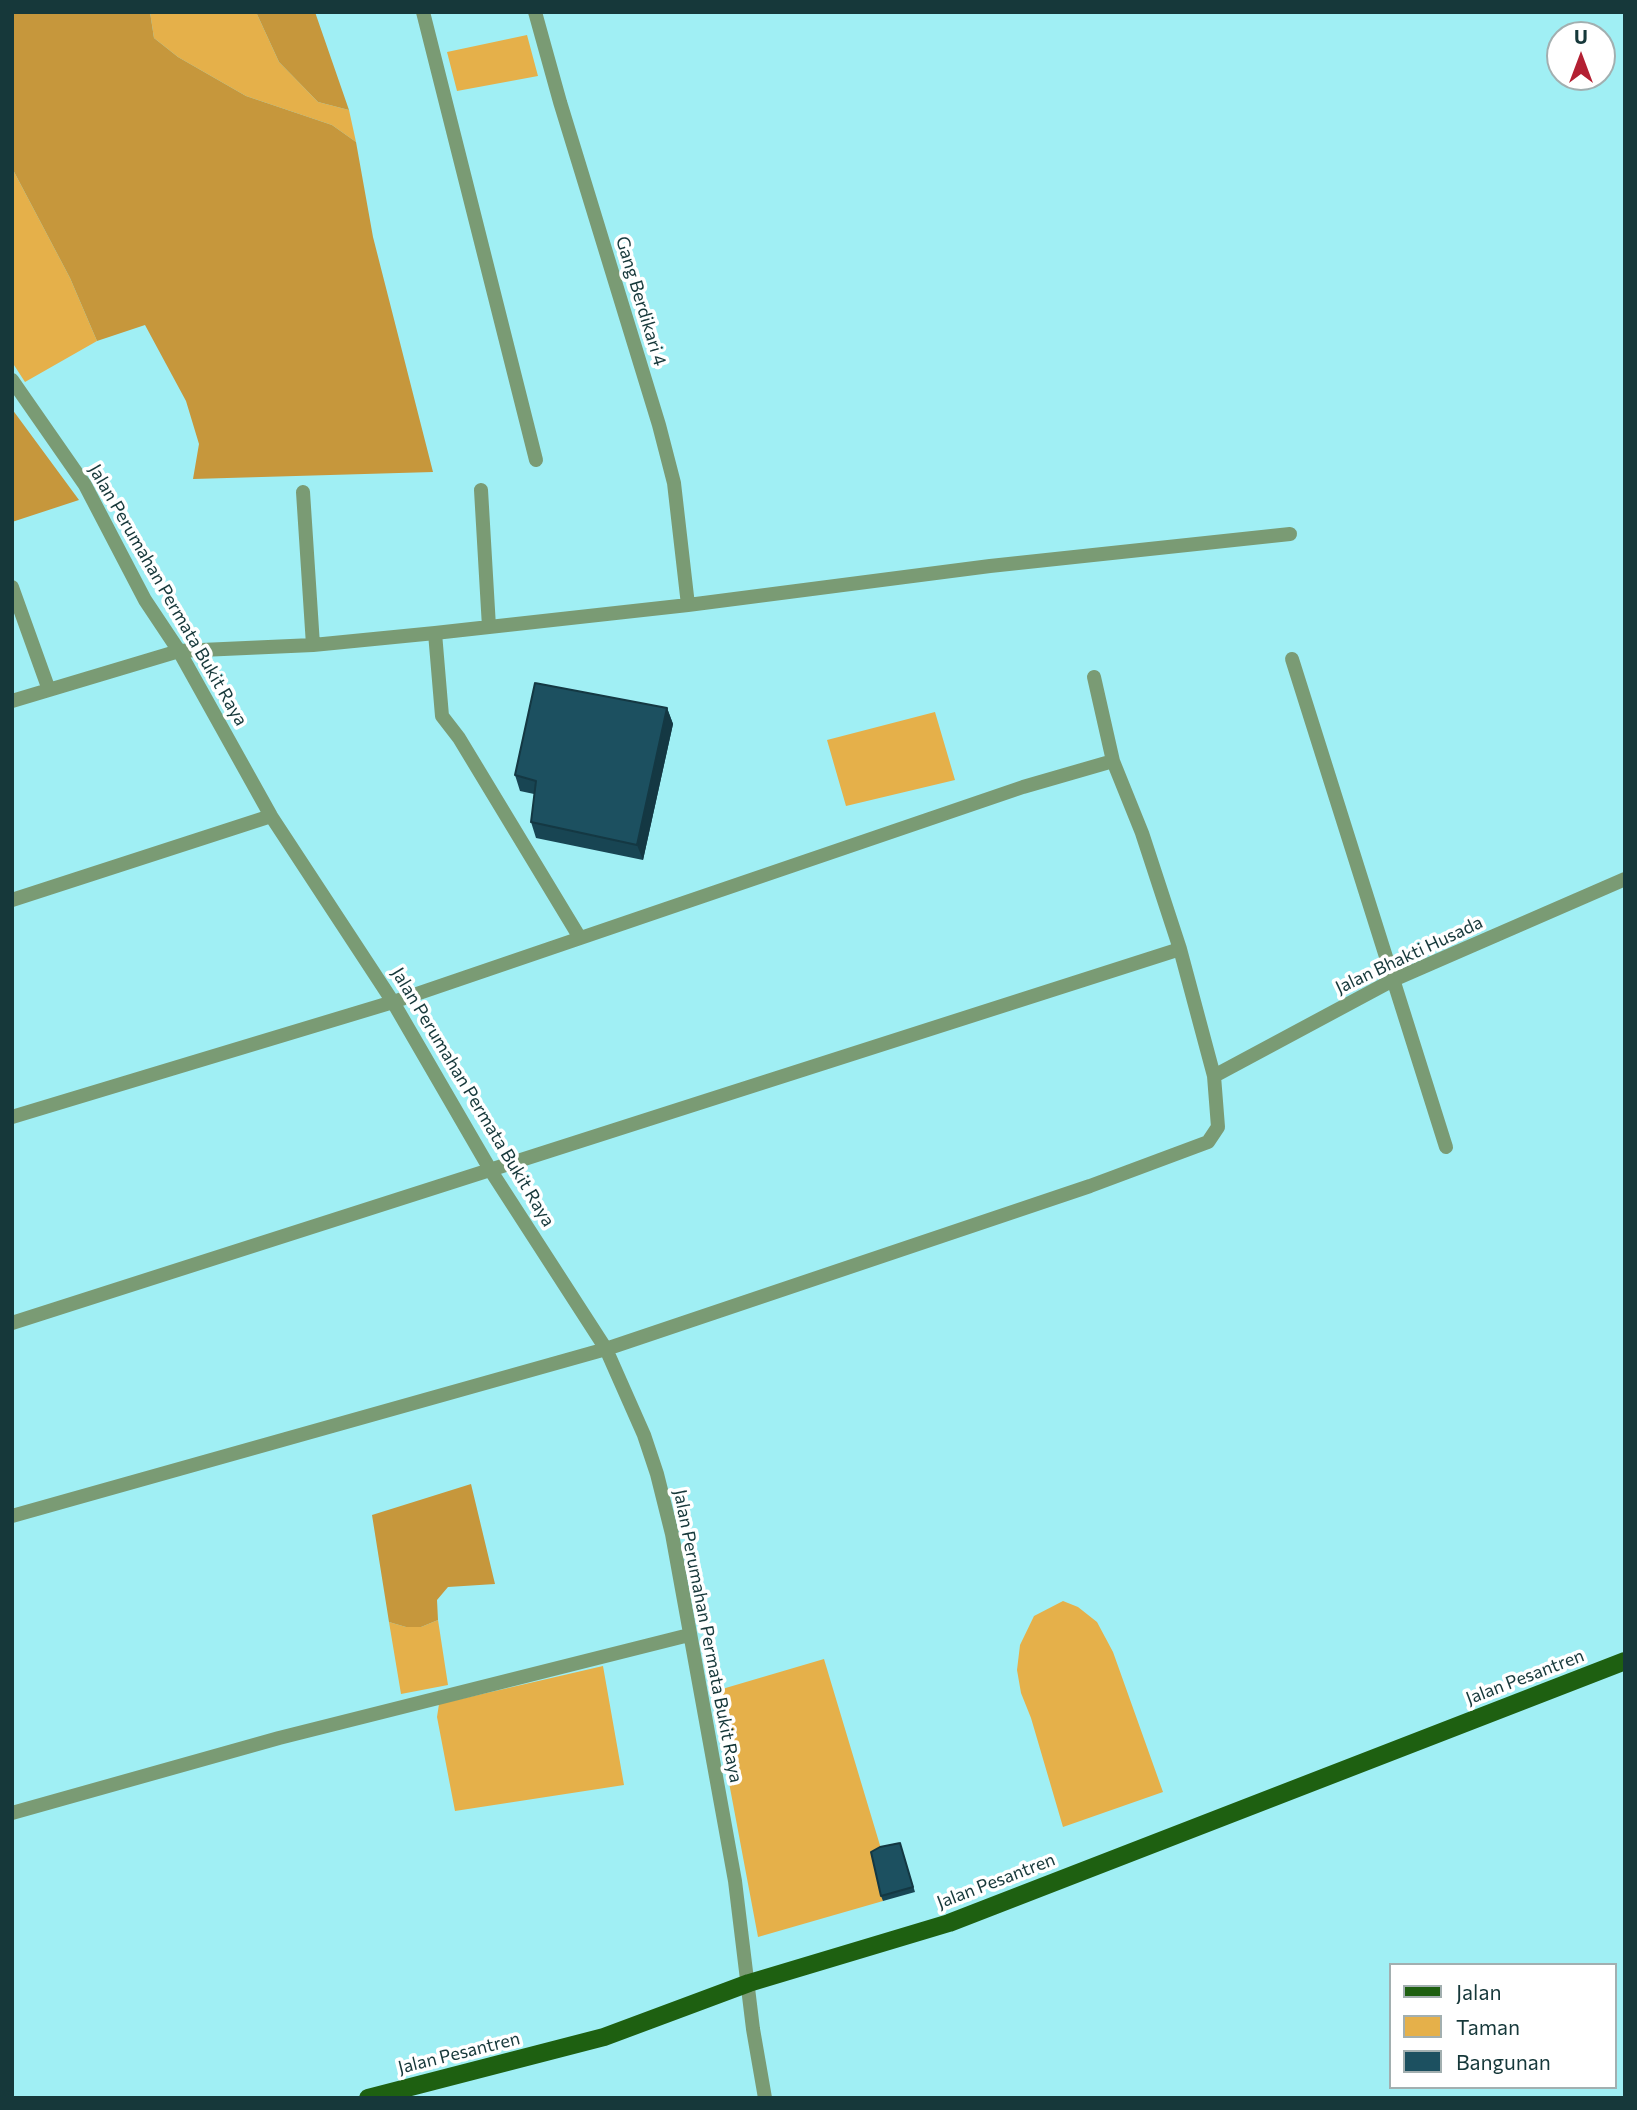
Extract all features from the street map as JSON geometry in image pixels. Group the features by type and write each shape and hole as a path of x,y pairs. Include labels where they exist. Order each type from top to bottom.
{"main road":[{"name":"Jalan Pesantren","path":"368,2098 604,2037 749,1983 949,1923 1625,1661"}],"street":[{"path":"424,12 536,460"},
{"name":"Gang Berdikari 4","path":"535,12 674,483 688,605"},
{"name":"Jalan Perumahan Permata Bukit Raya","path":"12,380 85,485 145,600 179,651 271,816 393,1002 491,1171 606,1349 644,1435 672,1534 735,1881 753,2029 765,2098"},
{"path":"481,490 489,627"},
{"path":"303,492 313,645"},
{"path":"12,701 179,651 313,645 435,633 688,605 1016,563 1290,534"},
{"path":"12,587 49,690"},
{"path":"435,633 442,716 459,738 580,938"},
{"path":"1292,659 1446,1147"},
{"path":"12,1516 606,1349 1200,1147 1213,1136 1218,1127 1214,1076 1180,949 1142,833 1113,761 1094,677"},
{"path":"12,1117 393,1002 1023,787 1113,761"},
{"path":"12,900 271,816"},
{"name":"Jalan Bhakti Husada","path":"1214,1076 1393,980 1625,879"},
{"path":"12,1323 1180,949"},
{"path":"12,1813 279,1738 689,1635"}],"green space":[{"path":"150,12 256,12 279,62 318,102 349,110 356,142 332,125 246,96 178,57 154,38"},
{"path":"527,35 538,76 457,91 447,52"},
{"path":"12,168 70,278 97,341 25,382 12,362"},
{"path":"935,712 955,780 846,806 827,740"},
{"path":"1063,1601 1078,1607 1097,1622 1113,1652 1163,1792 1063,1827 1021,1693 1017,1670 1020,1645 1034,1616"},
{"path":"438,1620 448,1685 401,1694 389,1622 406,1627 421,1627"},
{"path":"824,1659 882,1852 883,1901 758,1937 712,1692"},
{"path":"603,1666 624,1785 455,1811 437,1717 439,1704"}],"shaded area":[{"path":"12,12 150,12 154,38 178,57 246,96 332,125 356,142 373,237 433,472 193,479 199,444 186,401 145,325 97,341 70,278 12,168"},
{"path":"256,12 315,12 349,110 318,102 279,62"},
{"path":"12,409 79,500 12,522"},
{"path":"471,1484 495,1584 448,1587 437,1600 438,1620 421,1627 406,1627 389,1622 372,1515"}],"building":[{"path":"535,683 667,708 637,845 531,822 536,781 515,775"},
{"path":"900,1843 913,1887 881,1896 871,1852 880,1847"}]}
